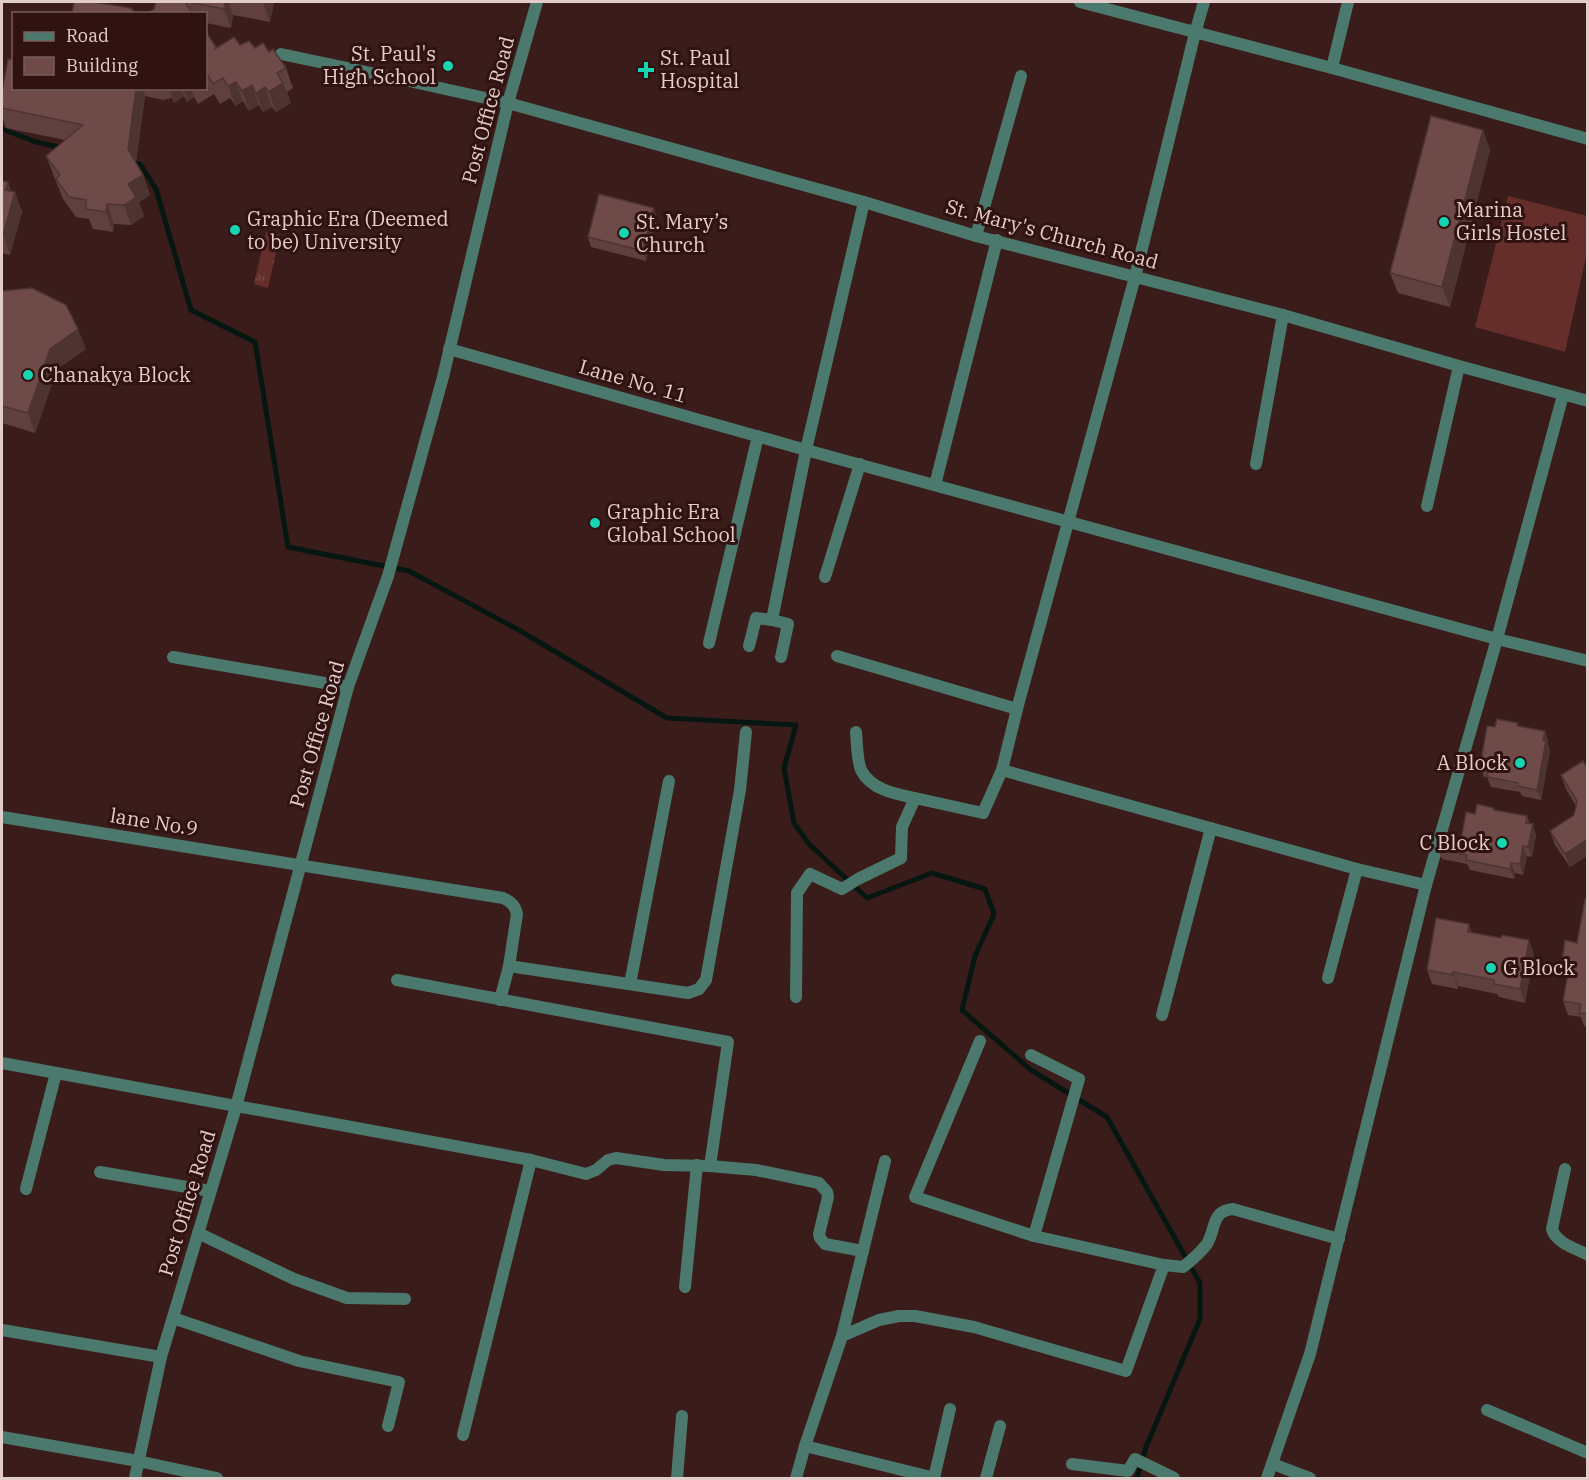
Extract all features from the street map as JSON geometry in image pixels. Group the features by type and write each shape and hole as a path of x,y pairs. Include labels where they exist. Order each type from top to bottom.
{"street":[{"name":"Post Office Road","path":"135,1479 161,1357 236,1107 348,687 393,559 449,349 508,103 537,2"},
{"path":"1080,2 1332,68 1587,139"},
{"path":"856,732 862,771 872,784 892,794 984,813 1002,770 1135,277 1204,2"},
{"path":"1332,68 1348,2"},
{"name":"St. Mary's Church Road","path":"281,54 508,103 864,202 976,236 1284,315 1587,401"},
{"path":"976,236 1021,76"},
{"path":"772,620 806,450 864,202"},
{"path":"935,485 997,240"},
{"path":"1256,464 1284,315"},
{"name":"Lane No. 11","path":"449,349 806,450 1497,639 1587,661"},
{"path":"1427,506 1459,366"},
{"path":"1267,1479 1310,1354 1426,885 1497,639 1563,394"},
{"path":"709,643 758,436"},
{"path":"825,577 860,464"},
{"path":"749,646 756,618 788,624 782,657"},
{"path":"837,656 1017,710"},
{"path":"173,657 348,687"},
{"path":"509,966 688,993 699,989 706,980 740,790 746,732"},
{"path":"1002,770 1357,869 1426,885"},
{"path":"630,984 669,781"},
{"path":"796,997 796,893 810,874 842,889 901,858 902,827 915,798"},
{"name":"lane No.9","path":"2,817 503,898 515,906 517,914 509,966 500,1000"},
{"path":"1162,1015 1211,828"},
{"path":"1328,978 1357,869"},
{"path":"397,980 728,1042 704,1166 685,1287"},
{"path":"980,1041 915,1197 1034,1236 1164,1265 1183,1267 1197,1256 1209,1239 1216,1218 1228,1209 1339,1239"},
{"path":"1031,1055 1079,1079 1034,1236"},
{"path":"2,1063 531,1160 586,1174 596,1170 608,1160 616,1158 664,1165 756,1170 819,1183 828,1197 819,1234 822,1241 825,1244 863,1251"},
{"path":"26,1189 56,1073"},
{"path":"463,1435 531,1160"},
{"path":"796,1479 842,1336 885,1161"},
{"path":"1566,1169 1552,1229 1553,1234 1558,1240 1587,1255"},
{"path":"100,1173 210,1191"},
{"path":"198,1233 294,1279 347,1299 405,1299"},
{"path":"842,1336 879,1320 915,1316 974,1327 1126,1371 1164,1265"},
{"path":"173,1318 299,1361 399,1382 388,1426"},
{"path":"2,1330 161,1357"},
{"path":"805,1446 934,1478 950,1409"},
{"path":"1487,1410 1587,1453"},
{"path":"678,1479 682,1416"},
{"path":"986,1479 1000,1426"},
{"path":"2,1437 138,1461 217,1479"},
{"path":"1072,1464 1128,1471 1135,1459 1174,1479"},
{"path":"1273,1464 1310,1479"}],"green space":[{"path":"1508,196 1587,216 1587,253 1565,352 1475,327"},
{"path":"266,232 280,235 268,288 254,284"}],"building":[{"path":"74,2 93,2 131,8 134,12 72,12"},
{"path":"156,2 185,2 192,12 149,12 154,9"},
{"path":"189,2 225,2 224,9"},
{"path":"207,34 216,47 215,49 234,37 240,45 249,41 255,48 263,43 269,52 273,49 286,68 277,73 283,83 269,92 265,87 256,93 252,85 242,91 236,82 228,86 223,78 213,84 207,74"},
{"path":"8,59 12,60 12,90 136,90 128,149 143,175 128,184 136,197 124,205 107,204 106,212 86,209 86,200 69,197 56,179 60,175 46,156 83,125 2,108 2,91"},
{"name":"Marina Girls Hostel","path":"1431,116 1483,130 1442,287 1390,273"},
{"path":"2,181 8,182 5,190 15,192 3,235 2,235"},
{"name":"St. Mary’s Church","path":"599,194 654,208 643,251 588,237"},
{"name":"Chanakya Block","path":"32,288 66,305 78,329 50,349 28,413 2,406 2,291"},
{"name":"A Block","path":"1497,719 1518,723 1517,726 1545,731 1543,740 1546,741 1537,790 1518,786 1518,783 1487,777 1489,768 1480,767 1487,726 1495,727"},
{"path":"1583,761 1587,767 1587,841 1565,854 1550,831 1574,815 1577,801 1561,775"},
{"name":"C Block","path":"1477,804 1494,808 1494,810 1527,816 1526,823 1533,824 1528,847 1523,846 1520,864 1511,863 1510,869 1466,860 1467,855 1438,849 1442,837 1461,840 1466,812 1475,814"},
{"path":"1585,899 1587,899 1587,1014 1579,1013 1581,1004 1563,1001 1570,963 1562,961 1565,940 1577,943"},
{"name":"G Block","path":"1436,918 1469,924 1468,932 1529,940 1520,989 1494,984 1494,980 1453,972 1453,975 1427,970"}],"waterway":[{"path":"2,129 36,142 63,148"},
{"path":"131,162 140,164 156,189 191,310 255,342 288,547 409,571 517,629 667,718 796,725 784,768 794,823 809,844 867,898 932,873 985,889 994,914 975,956 962,1010 1031,1070 1107,1117 1200,1283 1200,1319 1146,1447 1137,1478"}],"place":[{"name":"St. Paul's High School","path":"448,66"},
{"name":"St. Paul Hospital","path":"646,70"},
{"name":"Marina Girls Hostel","path":"1444,222"},
{"name":"Graphic Era (Deemed to be) University","path":"235,230"},
{"name":"St. Mary’s Church","path":"624,233"},
{"name":"Chanakya Block","path":"28,375"},
{"name":"Graphic Era Global School","path":"595,523"},
{"name":"A Block","path":"1520,763"},
{"name":"C Block","path":"1502,843"},
{"name":"G Block","path":"1491,968"}]}
